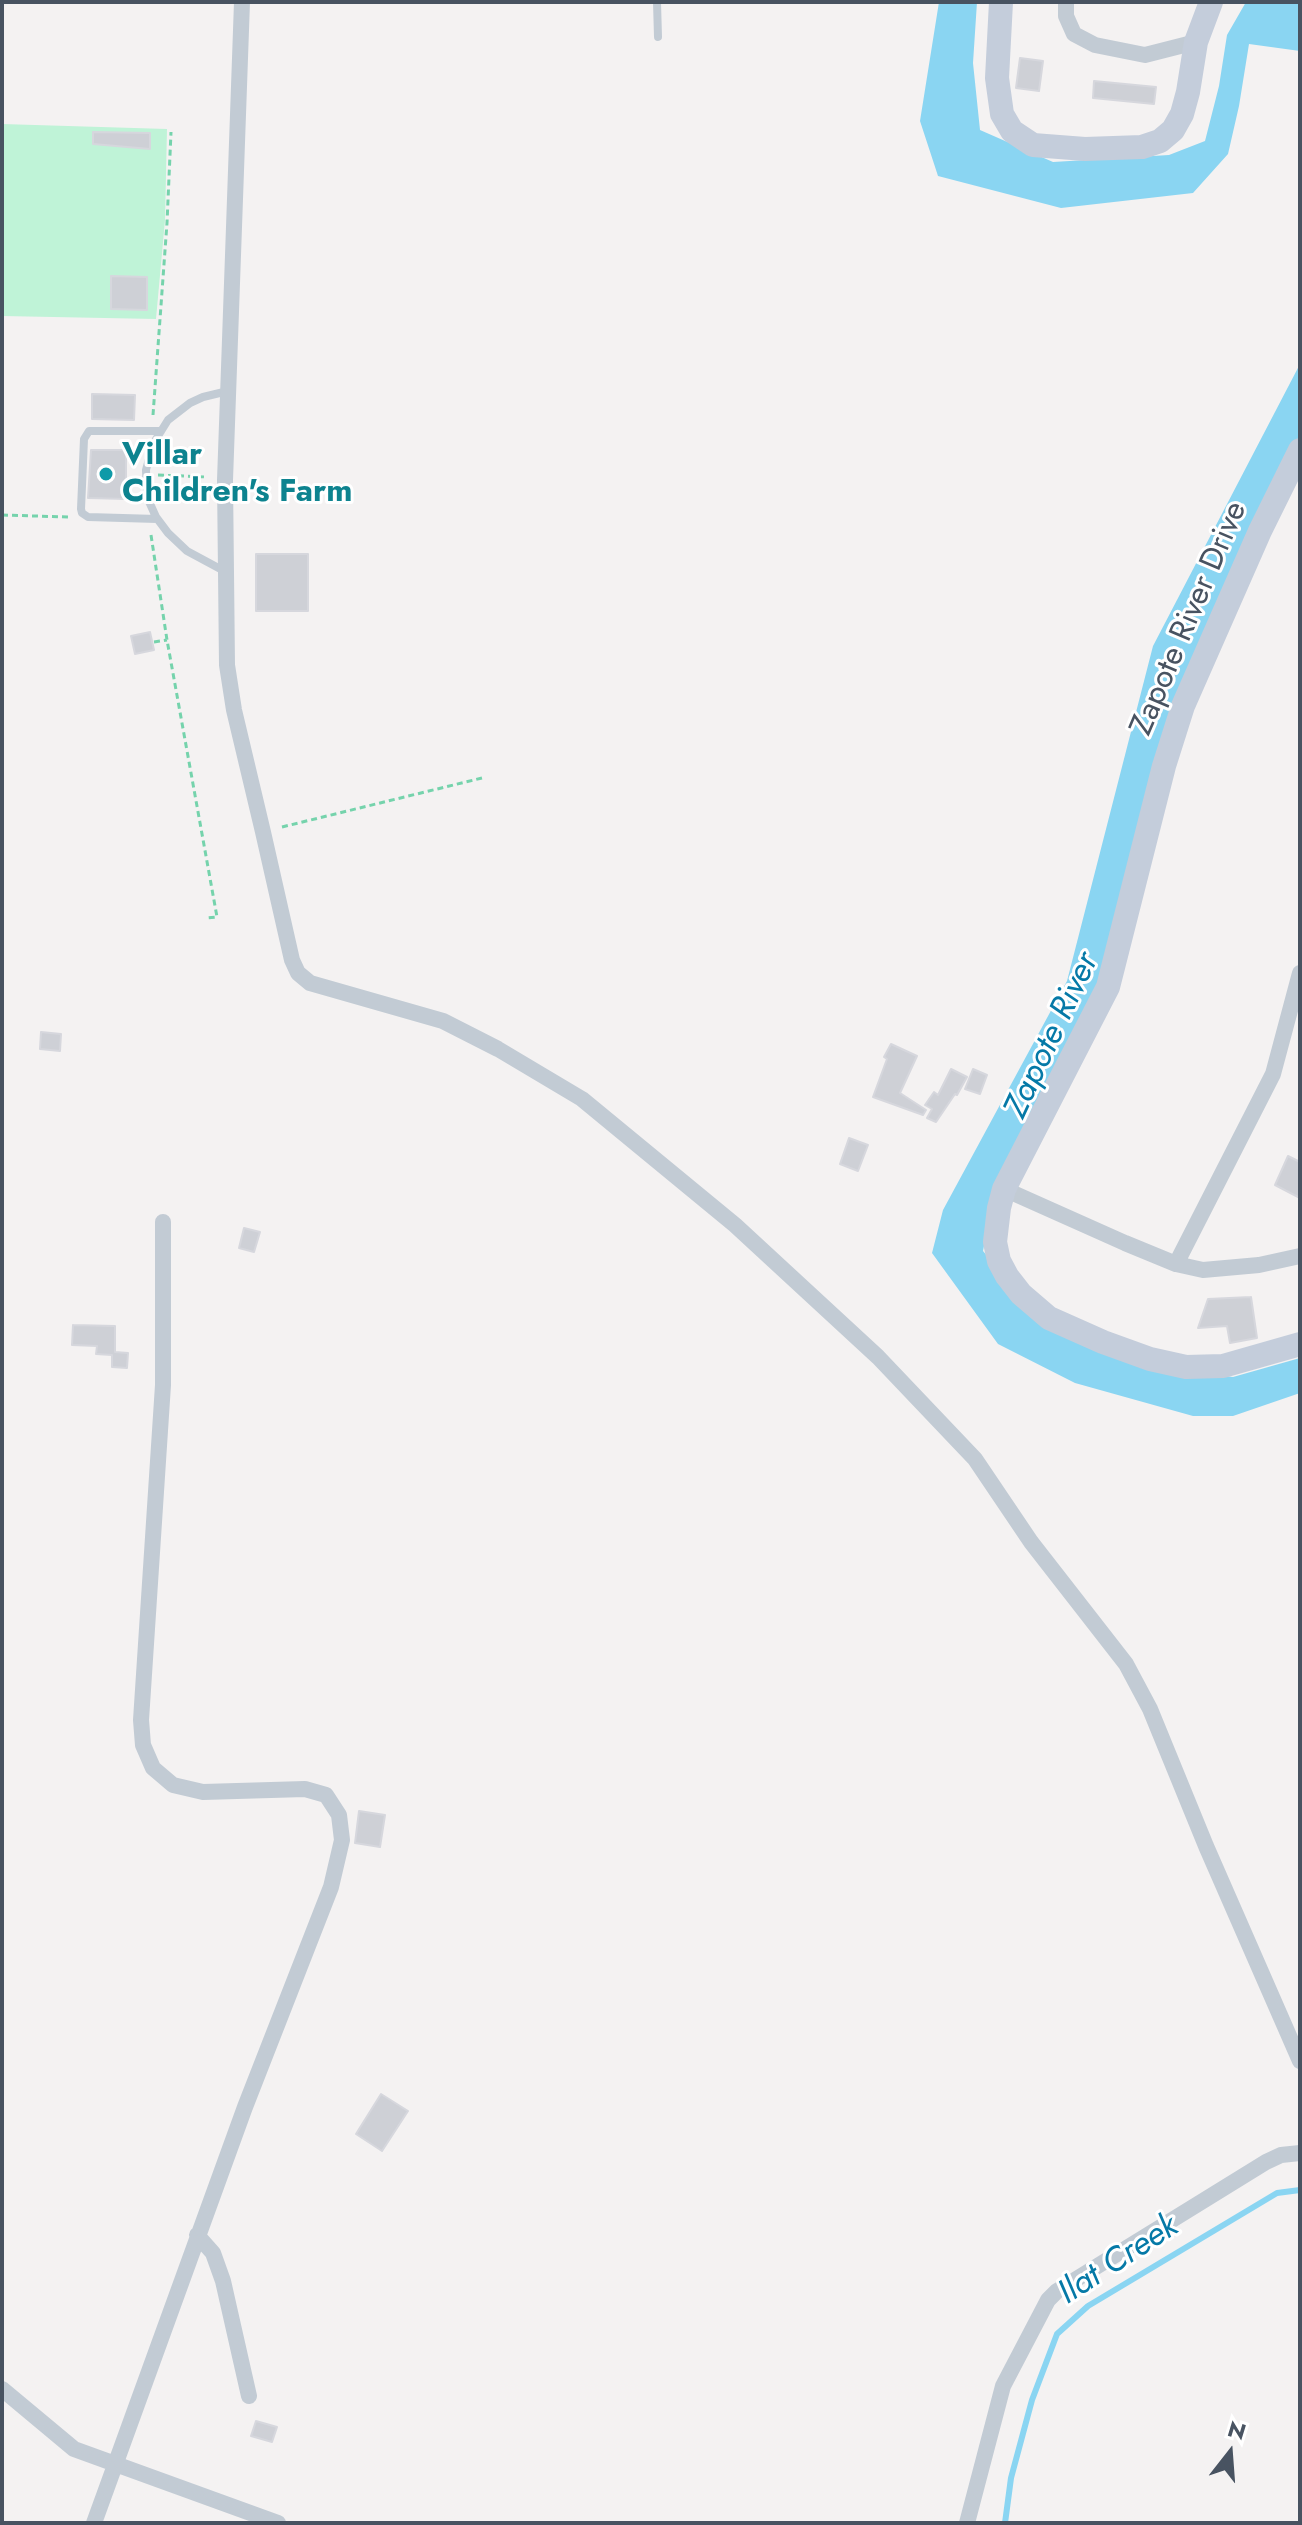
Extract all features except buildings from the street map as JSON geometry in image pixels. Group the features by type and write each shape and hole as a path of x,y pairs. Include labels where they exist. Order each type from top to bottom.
{"main road":[{"path":"1001,2 997,78 1002,114 1012,131 1033,145 1085,149 1142,147 1160,141 1173,130 1182,114 1196,42 1211,2"},
{"name":"Zapote River Drive","path":"1300,450 1254,544 1183,706 1164,766 1108,987 1004,1189 995,1242 999,1261 1007,1276 1021,1294 1049,1318 1150,1359 1186,1367 1223,1366 1300,1344"}],"street":[{"path":"242,2 225,478 227,665 234,710 292,960 298,973 310,983 443,1021 498,1049 582,1099 735,1225 878,1357 975,1459 1031,1542 1126,1664 1150,1709 1300,2061"},
{"path":"1066,2 1066,16 1074,34 1095,45 1145,55 1196,42"},
{"path":"1176,1264 1273,1074 1300,973"},
{"path":"1004,1189 1176,1264 1203,1270 1231,1269 1300,1256"},
{"path":"94,2523 197,2235 331,1887 342,1840 339,1815 326,1795 305,1789 203,1792 173,1785 153,1768 143,1745 141,1720 163,1385 163,1222"},
{"path":"967,2523 1003,2386 1048,2300 1057,2291 1266,2162 1281,2155 1300,2153"},
{"path":"197,2235 213,2253 223,2281 249,2396"},
{"path":"2,2389 74,2449 278,2523"}],"lane":[{"path":"657,2 658,37"},
{"path":"226,573 187,551 154,519 147,497 147,475 156,431 190,403 228,391"},
{"path":"154,519 88,517 81,509 86,435 94,430 156,431"}],"path":[{"path":"156,431 171,132"},
{"path":"147,475 225,478"},
{"path":"2,515 88,517"},
{"path":"154,519 154,563 217,917 207,918"},
{"path":"154,642 167,640"},
{"path":"263,832 482,778"}],"green space":[{"path":"2,124 167,129 165,220 156,319 2,316"}],"water":[{"path":"939,2 977,2 973,63 980,130 1053,162 1169,155 1205,141 1219,86 1227,35 1246,2 1300,4 1300,51 1249,44 1228,154 1193,193 1061,208 938,176 920,121"},
{"name":"Zapote River","path":"1300,364 1300,435 1195,658 1103,991 995,1191 983,1251 1029,1305 1163,1368 1233,1377 1300,1358 1300,1393 1233,1416 1193,1416 1075,1383 998,1344 932,1253 943,1210 1067,981 1153,646"}],"waterway":[{"name":"Ilat Creek","path":"1005,2523 1011,2478 1032,2400 1057,2334 1088,2306 1277,2193 1300,2190"}],"place":[{"name":"Villar Children's Farm","path":"106,474"}]}
